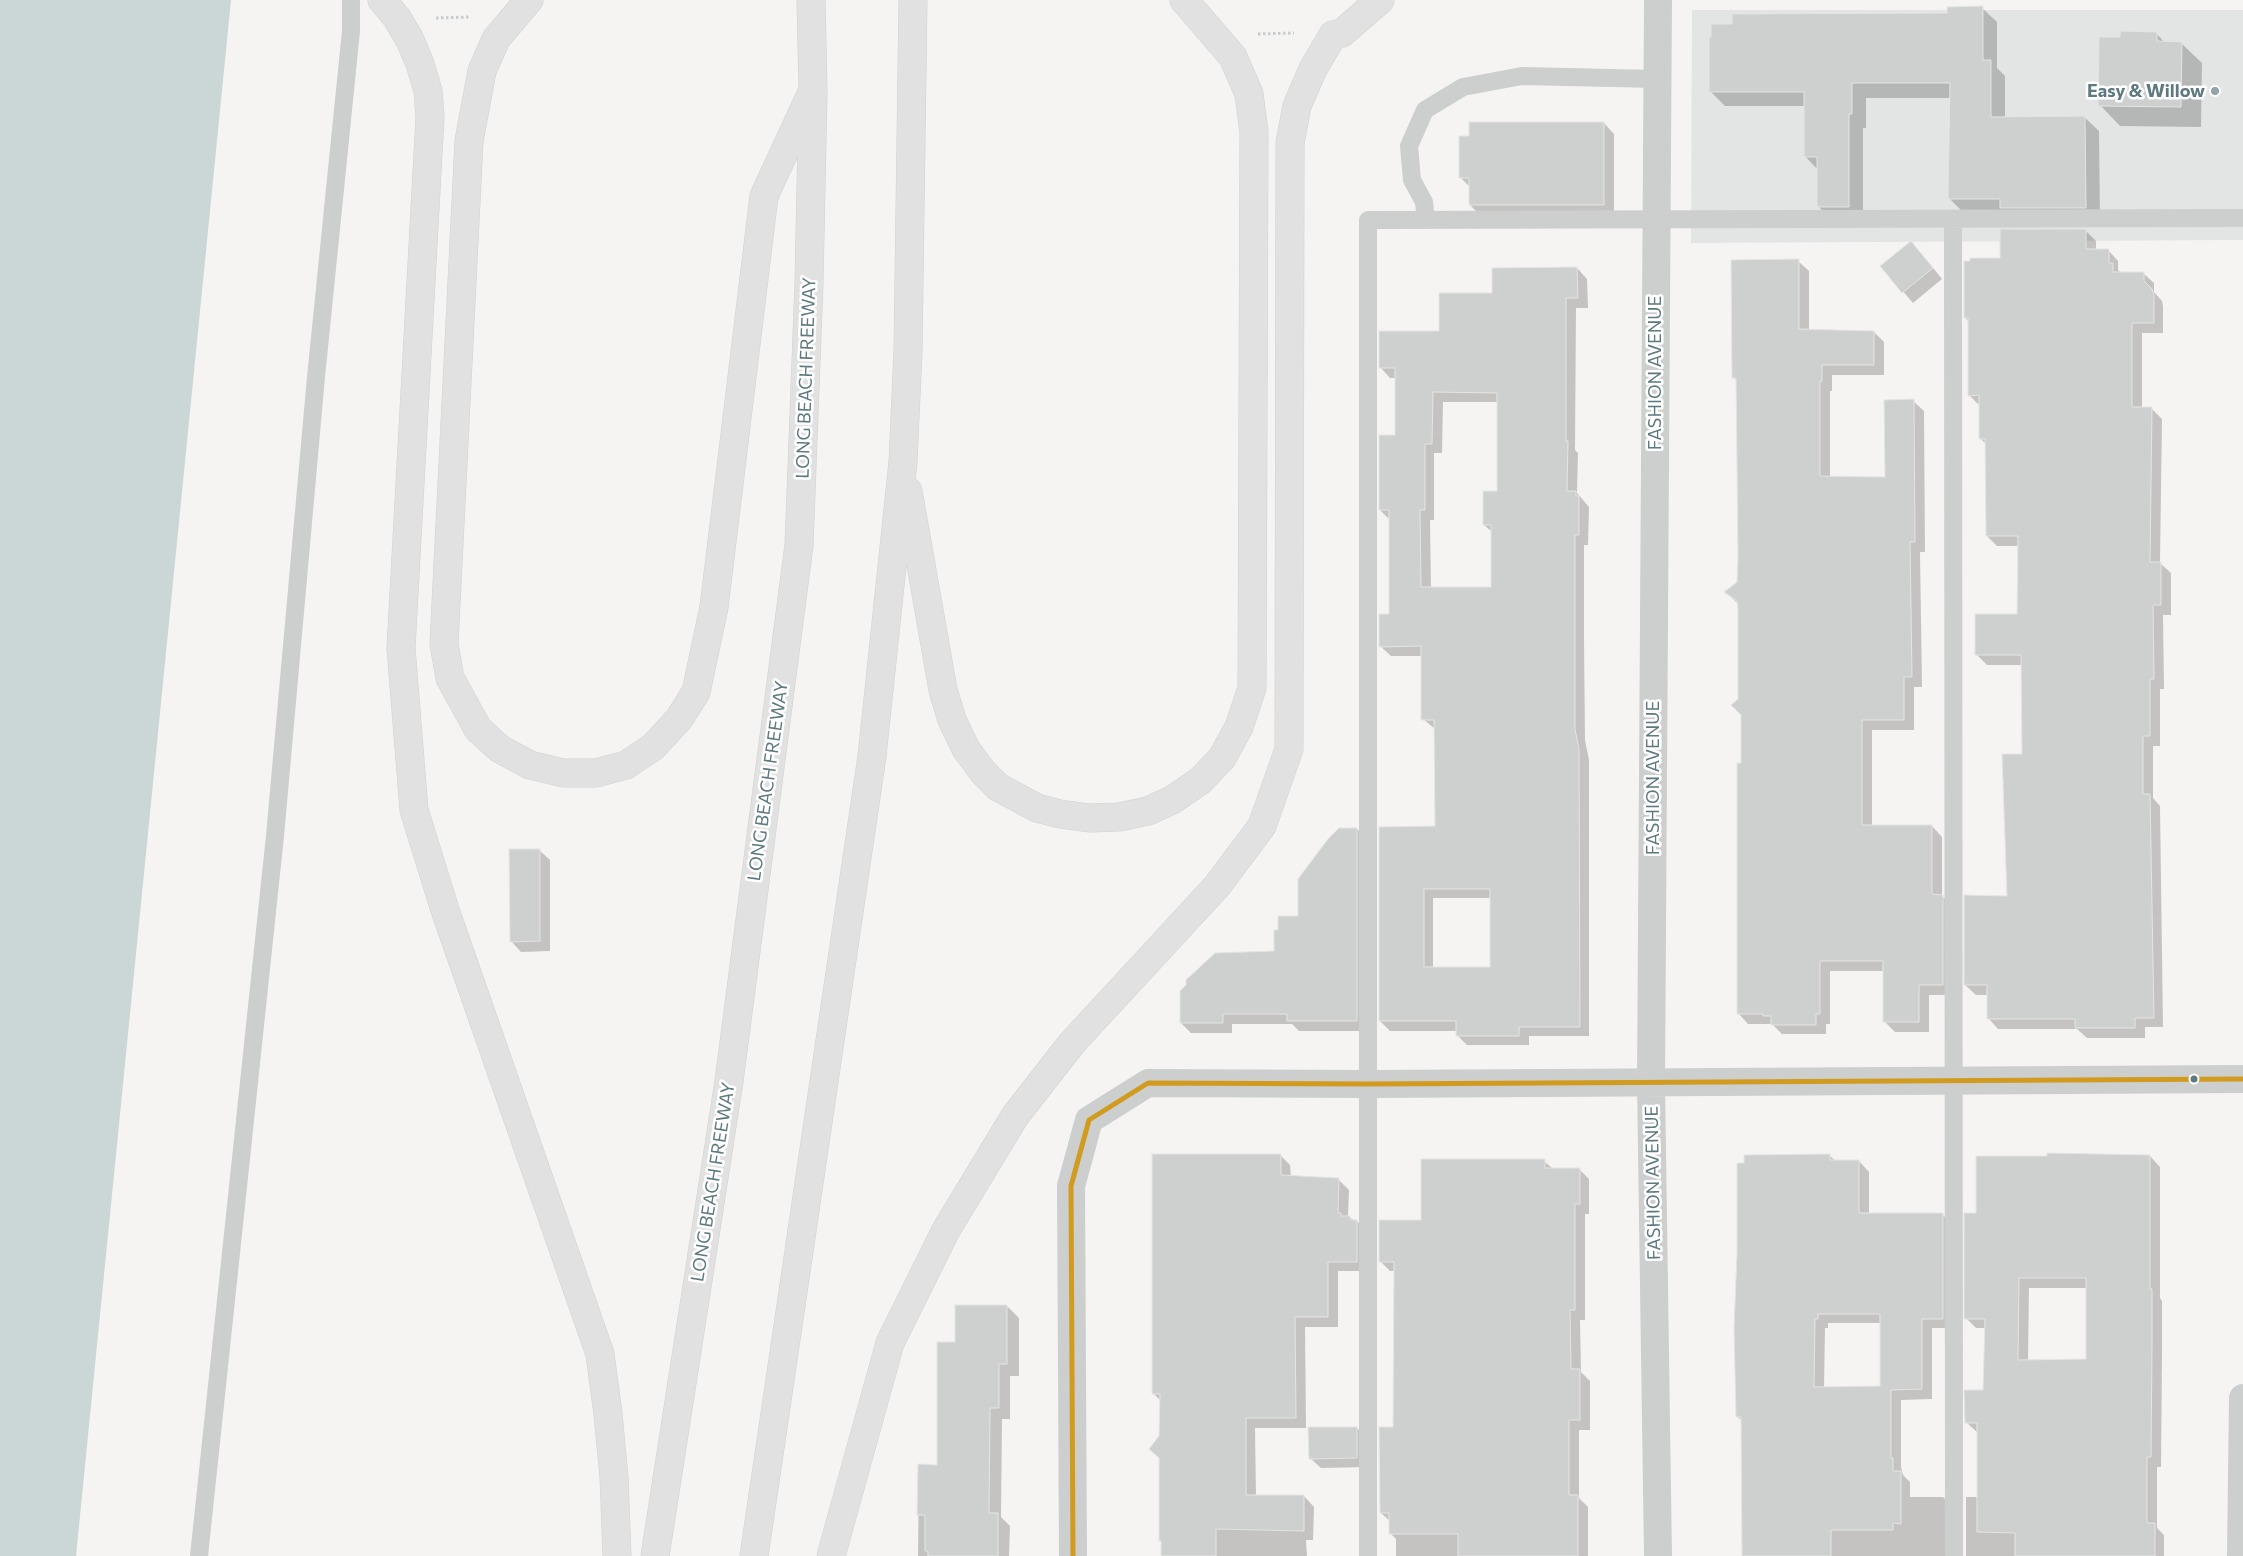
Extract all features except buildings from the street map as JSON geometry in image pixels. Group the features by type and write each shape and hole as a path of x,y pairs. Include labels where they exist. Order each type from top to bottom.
{"highway":[{"path":"382,0 406,32 420,64 428,91 430,117 400,648 414,810 445,910 600,1354 613,1468 617,1556"},
{"path":"529,0 496,39 482,71 469,141 444,644 450,678 478,729 500,749 530,765 563,773 596,773 626,765 653,747 679,719 696,692 715,597 764,196 813,90"},
{"name":"LONG BEACH FREEWAY","path":"655,1556 728,1081 799,545 810,283 813,90 811,0"},
{"path":"754,1556 872,756 903,462 908,341 913,0"},
{"path":"903,462 943,690 952,720 966,749 982,772 998,787 1037,808 1060,814 1089,818 1119,817 1148,811 1172,800 1200,781 1222,758 1232,743 1247,707 1252,688 1254,132 1249,94 1233,57 1184,0"},
{"path":"831,1556 890,1343 946,1230 1015,1116 1072,1043 1217,886 1262,826 1289,749 1290,142 1297,106 1313,69 1333,35 1342,33 1380,0"}],"street":[{"name":"FASHION AVENUE","path":"1658,0 1651,1083 1658,1556"},
{"path":"1073,1556 1071,1186 1089,1120 1148,1083 1651,1083 2243,1079"},
{"path":"2241,1556 2243,1398"}],"lane":[{"path":"199,1556 275,836 316,377 351,32 351,0"},
{"path":"1426,220 1424,202 1412,180 1409,146 1425,110 1463,87 1522,76 1656,79"},
{"path":"1368,1556 1368,220 2243,218"},
{"path":"1953,219 1954,1556"}],"path":[{"path":"428,18 475,17"},
{"path":"1254,34 1301,33"}],"shaded area":[{"path":"0,0 231,0 76,1556 0,1556"},
{"path":"1692,10 2243,10 2243,240 1691,243"}],"transit line":[{"path":"1073,1556 1071,1186 1089,1120 1148,1083 1368,1084 2243,1079"}],"place":[{"name":"Easy & Willow","path":"2215,91"}]}
